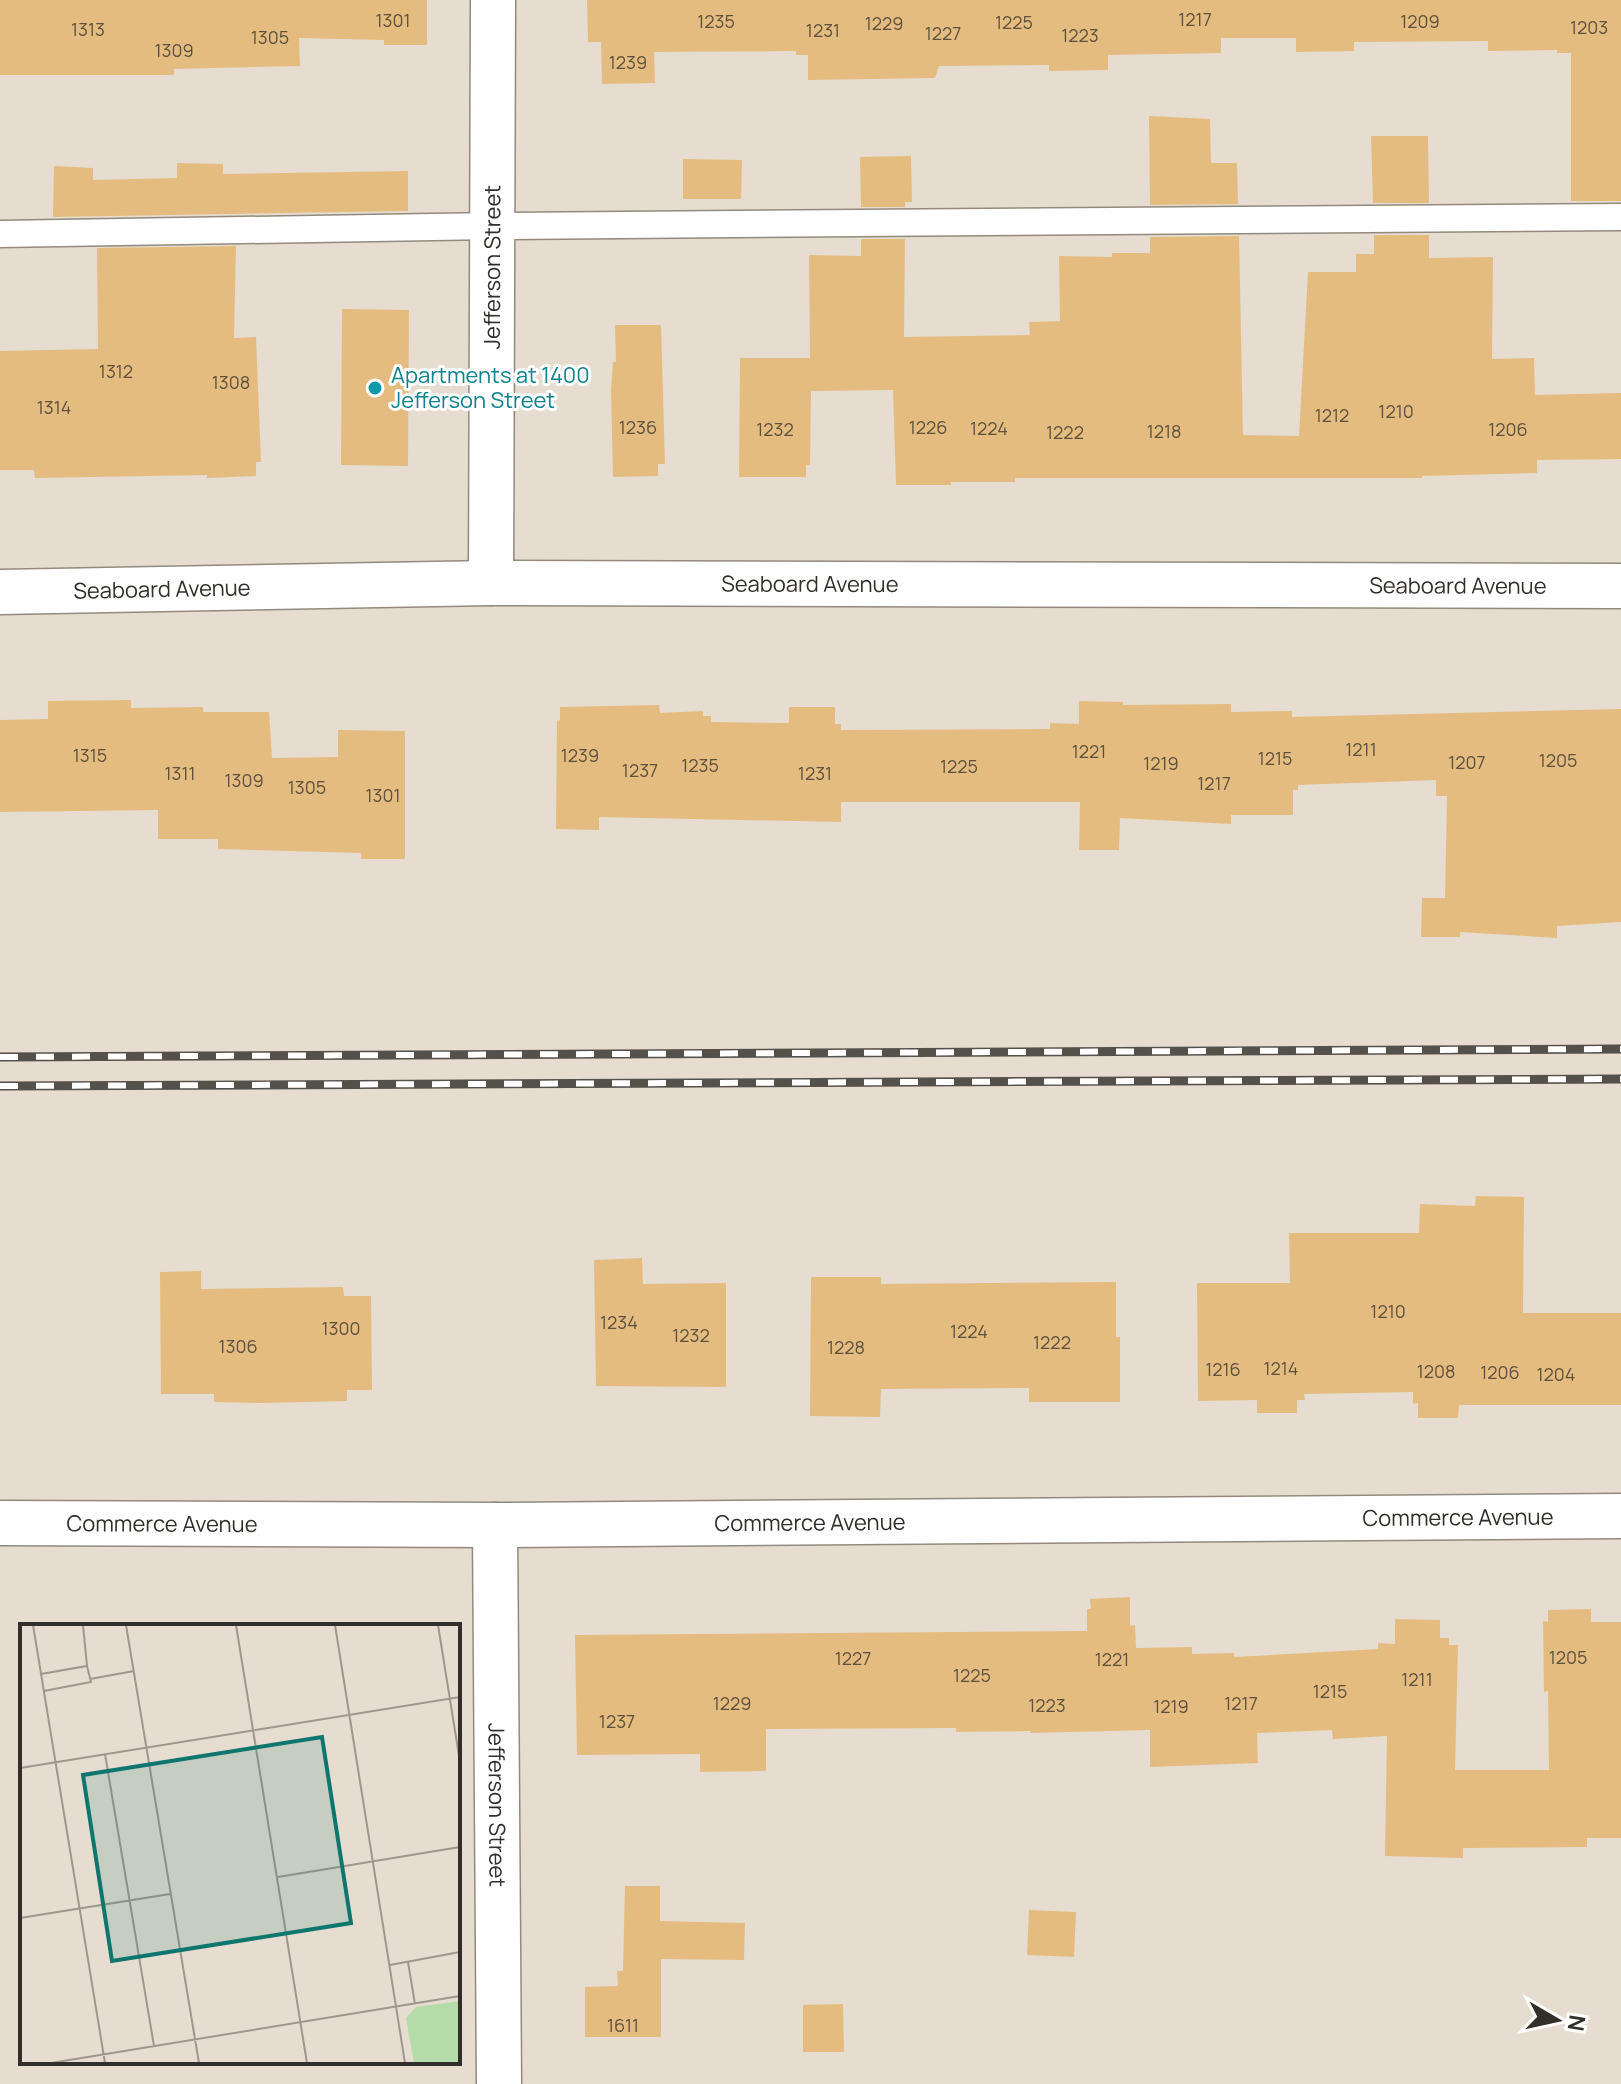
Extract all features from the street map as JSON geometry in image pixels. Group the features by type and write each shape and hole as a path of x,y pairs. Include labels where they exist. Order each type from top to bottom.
{"street":[{"name":"Jefferson Street","path":"491,583 493,0"},
{"name":"Seaboard Avenue","path":"0,592 491,583 1621,586"},
{"name":"Commerce Avenue","path":"0,1523 495,1525 1621,1516"},
{"name":"Jefferson Street","path":"495,1525 499,2084"}],"lane":[{"path":"0,234 493,226 1621,217"}],"building":[{"path":"0,0 427,0 427,45 384,45 384,40 299,38 300,66 174,69 174,75 0,75"},
{"path":"587,0 1621,0 1621,201 1571,201 1571,53 1557,53 1557,50 1488,51 1488,41 1354,42 1354,51 1296,52 1296,38 1221,38 1221,53 1108,55 1108,70 1049,71 1049,65 939,66 935,78 808,80 808,55 796,55 796,51 654,52 655,83 602,84 601,42 588,42"},
{"path":"1149,116 1210,119 1211,163 1237,163 1238,204 1150,205"},
{"path":"1371,136 1428,136 1429,203 1373,203"},
{"path":"911,156 912,202 905,202 905,207 861,207 860,157"},
{"path":"683,159 742,160 741,199 683,199"},
{"path":"177,163 223,164 223,174 408,171 408,211 53,217 54,166 93,168 93,180 177,178"},
{"path":"1374,235 1429,235 1429,258 1493,257 1492,359 1534,358 1535,395 1621,393 1621,459 1537,460 1537,473 1422,478 1015,478 1015,482 896,485 893,390 811,391 810,465 806,465 806,477 739,477 740,358 810,358 809,255 861,256 861,239 905,239 904,337 1030,335 1029,322 1060,321 1059,256 1112,257 1112,253 1150,253 1150,237 1239,236 1243,435 1299,436 1308,272 1356,272 1356,254 1374,254"},
{"path":"236,246 234,338 256,337 261,462 256,462 256,476 35,478 34,470 0,470 0,351 98,349 97,248"},
{"name":"Apartments at 1400 Jefferson Street","path":"342,309 409,310 408,466 341,465"},
{"path":"615,325 661,325 665,464 658,464 658,476 613,477 611,390 613,362 616,362"},
{"path":"131,700 131,708 203,707 203,712 269,712 272,758 338,757 338,730 405,731 405,859 361,859 361,853 218,849 218,839 158,839 158,810 0,812 0,720 48,719 48,701"},
{"path":"1079,701 1123,702 1123,705 1231,704 1231,712 1292,711 1292,717 1621,709 1621,922 1557,926 1557,938 1460,932 1460,937 1421,937 1422,898 1445,898 1447,796 1436,796 1436,780 1298,785 1298,790 1293,790 1293,815 1231,815 1231,824 1120,818 1119,850 1079,850 1080,802 841,802 841,822 599,817 599,830 556,829 557,721 560,720 560,707 659,705 660,713 703,711 703,716 711,716 711,722 789,723 789,707 835,707 835,724 841,724 841,730 1050,729 1050,723 1079,724"},
{"path":"1476,1196 1524,1197 1523,1313 1621,1313 1621,1405 1459,1405 1458,1418 1418,1418 1418,1403 1413,1404 1413,1392 1304,1394 1305,1400 1297,1400 1297,1413 1257,1413 1257,1400 1198,1401 1197,1283 1290,1283 1289,1233 1419,1233 1420,1204 1475,1206"},
{"path":"642,1258 643,1284 726,1283 726,1387 596,1386 594,1260"},
{"path":"201,1271 201,1289 343,1287 344,1296 371,1296 372,1390 347,1390 347,1401 260,1403 214,1402 214,1394 161,1394 160,1272"},
{"path":"811,1277 881,1277 881,1284 1116,1282 1120,1402 1029,1402 1029,1388 881,1389 880,1417 810,1416"},
{"path":"1130,1597 1130,1626 1135,1625 1136,1648 1192,1647 1192,1654 1234,1653 1234,1657 1378,1649 1378,1643 1395,1644 1395,1619 1440,1620 1440,1638 1449,1638 1449,1645 1458,1645 1455,1770 1549,1770 1543,1621 1548,1622 1548,1610 1591,1609 1591,1622 1621,1622 1621,1838 1587,1838 1587,1847 1463,1848 1463,1858 1385,1856 1387,1736 1333,1739 1332,1730 1257,1733 1258,1763 1150,1767 1150,1730 1030,1733 956,1732 956,1728 766,1729 766,1771 700,1772 700,1754 577,1755 575,1635 1087,1631 1090,1599"},
{"path":"625,1886 660,1886 660,1921 745,1923 744,1960 661,1959 661,2037 585,2037 585,1987 618,1986 617,1971 623,1971"},
{"path":"1029,1910 1076,1912 1074,1957 1027,1955"},
{"path":"843,2004 844,2052 803,2052 803,2005"}],"railway":[{"path":"0,1057 1621,1049"},
{"path":"0,1086 1621,1079"}],"place":[{"name":"Apartments at 1400 Jefferson Street","path":"375,388"}]}
